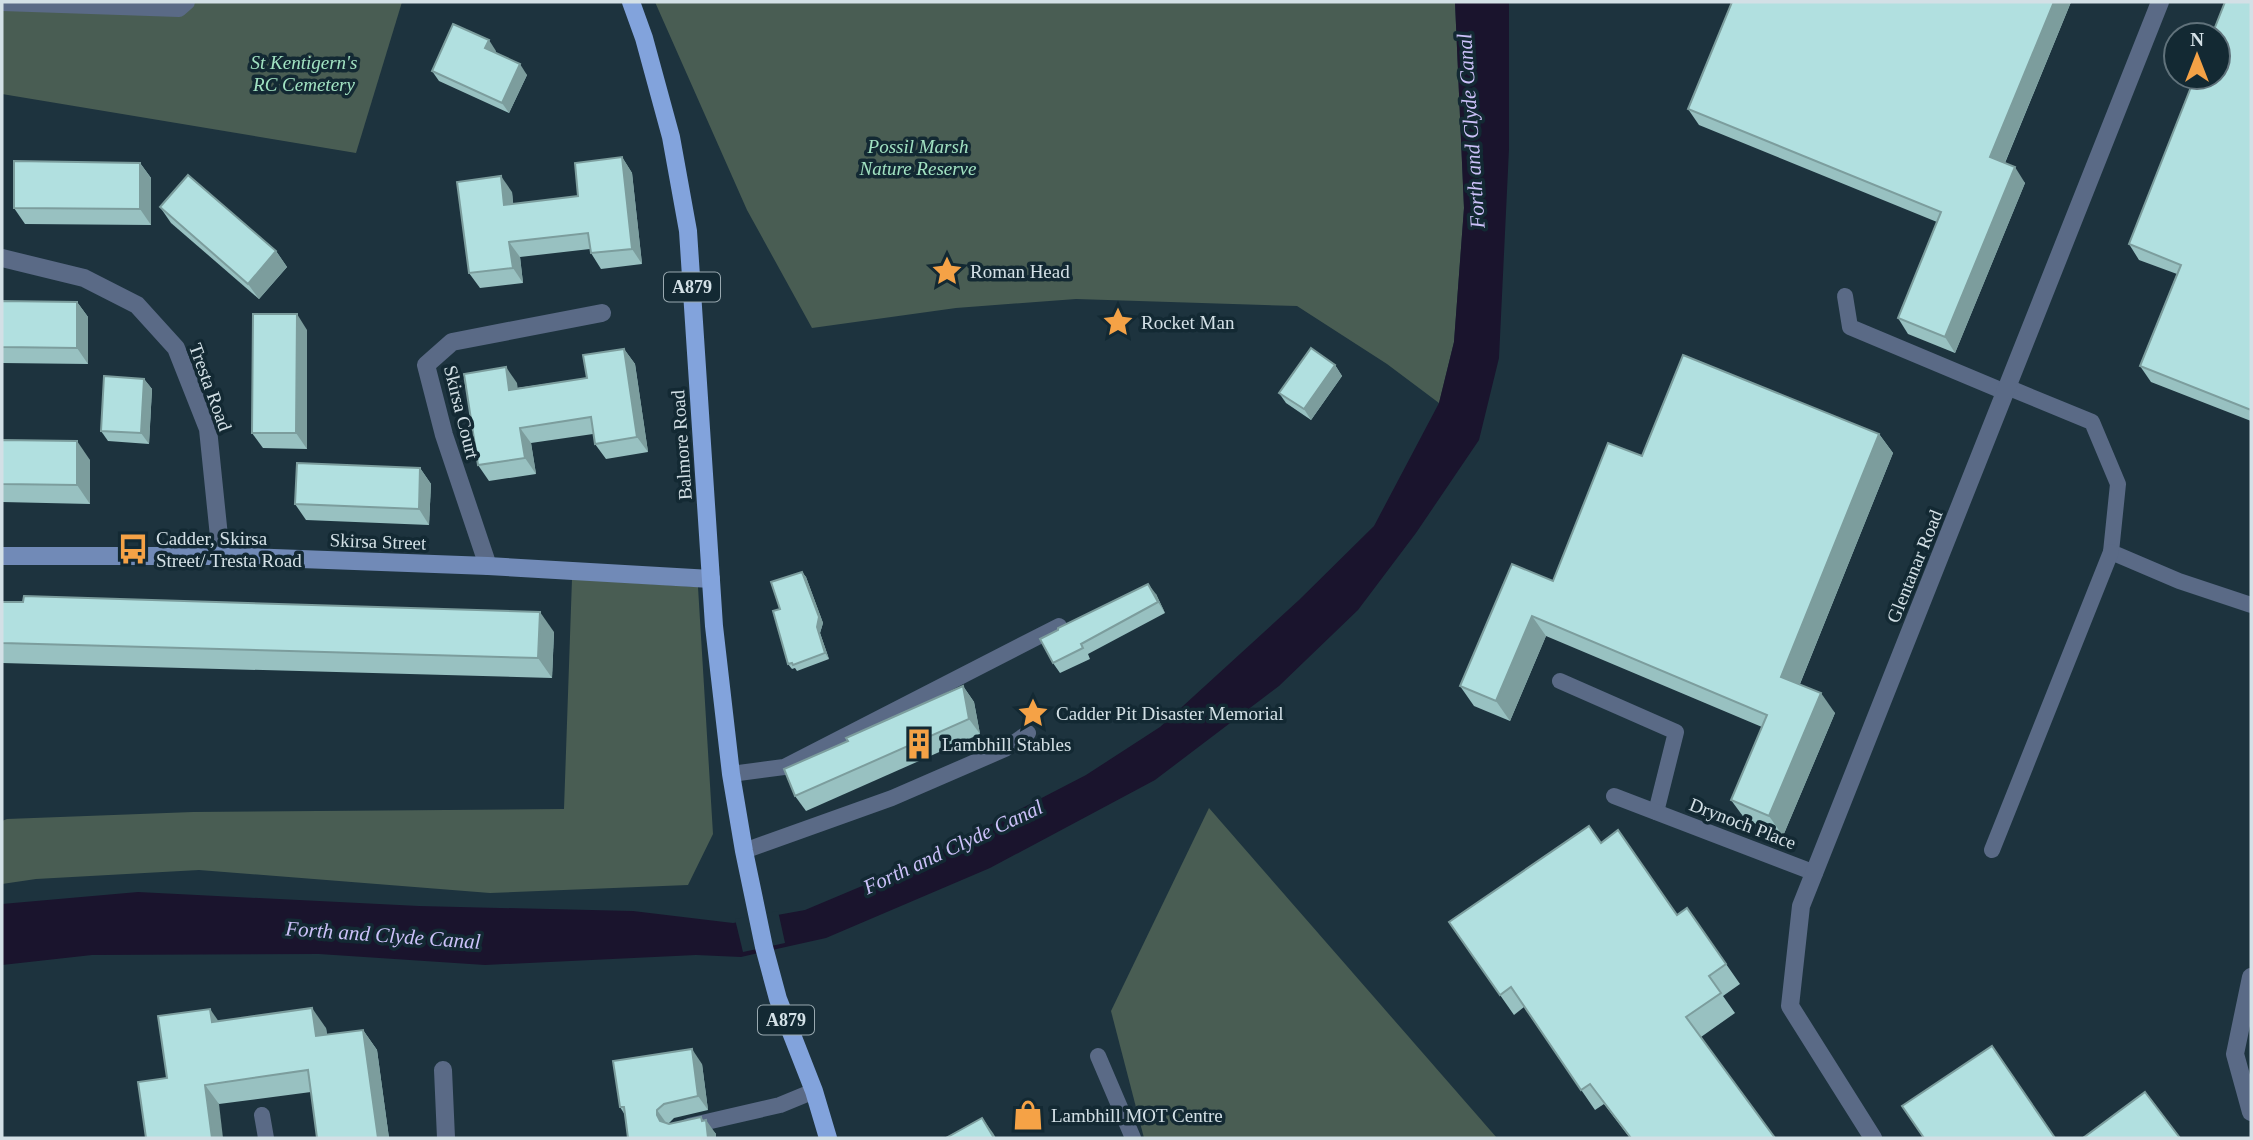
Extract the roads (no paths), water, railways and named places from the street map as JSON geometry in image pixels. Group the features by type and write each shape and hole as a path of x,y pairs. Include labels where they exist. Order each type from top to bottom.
{"main road":[{"name":"Balmore Road","path":"631,2 644,38 671,137 688,231 714,626 731,774 751,891 764,947 778,999 814,1091"},
{"name":"A879","path":"814,1091 828,1138"}],"street":[{"name":"Glentanar Road","path":"1873,1138 1790,1006 1801,906 2160,2"},
{"name":"Tresta Road","path":"2,258 84,278 137,305 176,348 208,429 221,556"},
{"name":"Skirsa Court","path":"488,566 443,435 426,365 452,342 602,313"},
{"name":"Skirsa Street","path":"2,556 221,556 488,566 711,579"},
{"path":"2251,977 2235,1054 2251,1112"},
{"path":"443,1070 446,1138"}],"lane":[{"path":"2,3 179,9 187,2"},
{"path":"1845,296 1850,327 2092,422 2118,484 2110,552 1992,850"},
{"path":"2110,552 2179,581 2251,605"},
{"path":"731,774 784,767 1059,626"},
{"path":"1560,681 1676,732 1656,812"},
{"path":"744,851 892,798 1005,750 1028,733"},
{"name":"Drynoch Place","path":"1614,796 1815,873"},
{"path":"1098,1056 1133,1138"},
{"path":"677,1128 780,1105 814,1091"},
{"path":"262,1115 266,1138"}],"water":[{"name":"Forth and Clyde Canal","path":"1455,2 1509,2 1509,149 1499,358 1479,440 1416,533 1358,610 1279,686 1155,780 990,868 826,938 741,957 696,955 485,965 319,954 92,955 2,965 2,904 138,892 419,906 633,911 733,923 805,910 912,865 1086,775 1160,727 1299,600 1374,526 1439,403 1454,342 1464,208"}],"place":[{"name":"Roman Head","path":"947,271"},
{"name":"Rocket Man","path":"1118,322"},
{"name":"Cadder, Skirsa Street/ Tresta Road","path":"133,549"},
{"name":"Cadder Pit Disaster Memorial","path":"1033,713"},
{"name":"Lambhill Stables","path":"919,744"},
{"name":"Lambhill MOT Centre","path":"1028,1115"}],"park label":[{"name":"St Kentigern's RC Cemetery","path":"304,73"},
{"name":"Possil Marsh Nature Reserve","path":"918,157"}]}
